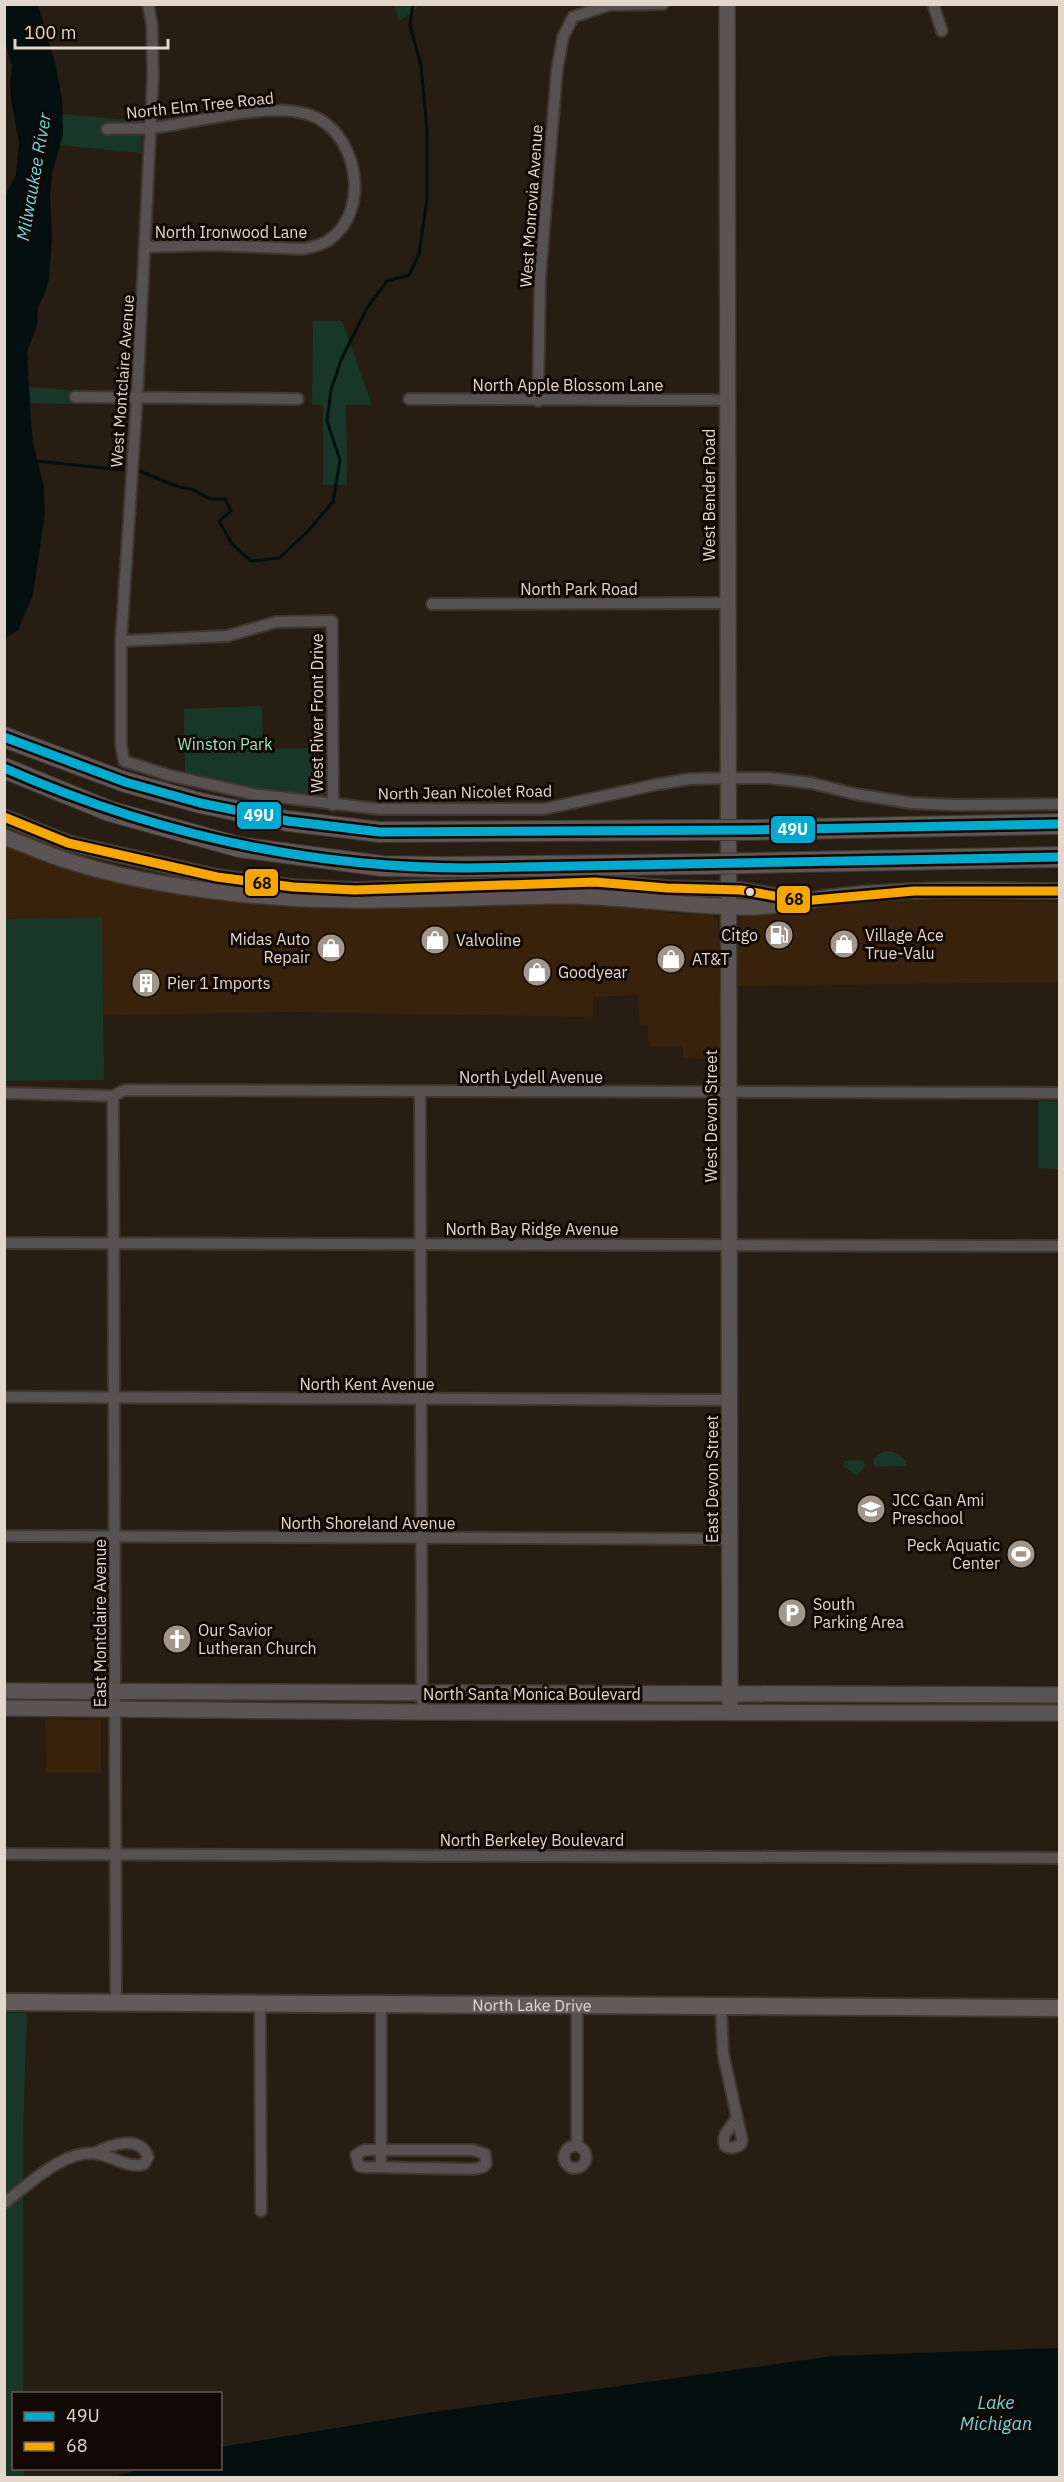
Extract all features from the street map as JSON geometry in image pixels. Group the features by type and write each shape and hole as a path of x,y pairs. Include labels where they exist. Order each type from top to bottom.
{"highway":[{"path":"4,737 125,782 200,803 288,821 380,832 752,830 1059,824"},
{"path":"4,768 109,811 239,847 394,866 705,864 1059,857"}],"main road":[{"name":"North Lake Drive","path":"4,2002 1059,2008"}],"street":[{"name":"West Montclaire Avenue","path":"123,760 121,641 151,128 153,61 148,4"},
{"name":"West Monrovia Avenue","path":"538,401 540,278 557,70 562,37 573,17 609,5 663,4"},
{"name":"West Bender Road","path":"727,4 728,986"},
{"path":"933,4 942,31"},
{"name":"North Elm Tree Road","path":"106,129 151,128 265,111 308,114 330,125"},
{"name":"North Ironwood Lane","path":"145,247 213,245 303,249 329,240 343,226 354,195 354,173 350,155 340,136 330,125"},
{"path":"75,397 298,399"},
{"name":"North Apple Blossom Lane","path":"409,399 727,400"},
{"name":"North Park Road","path":"432,604 727,603"},
{"name":"West River Front Drive","path":"121,641 227,636 276,622 332,621 333,805"},
{"name":"North Jean Nicolet Road","path":"123,760 150,770 233,790 333,805 392,810 543,809 659,784 689,779 728,778 770,778 811,783 855,794 912,803 1059,804"},
{"path":"4,817 68,843 217,877 292,887 356,890 595,882 727,898"},
{"path":"4,837 65,860 145,879 222,892 353,901 597,896 634,898 684,905 727,898 741,890 802,901 914,891 1059,891"},
{"name":"West Devon Street","path":"728,986 729,1245"},
{"name":"North Lydell Avenue","path":"4,1093 113,1096 124,1089 1059,1093"},
{"path":"420,1091 422,1712"},
{"path":"113,1096 113,1243"},
{"name":"North Bay Ridge Avenue","path":"4,1243 1059,1246"},
{"name":"East Montclaire Avenue","path":"113,1243 116,2002"},
{"name":"East Devon Street","path":"729,1245 730,1712"},
{"name":"North Kent Avenue","path":"4,1397 730,1400"},
{"name":"North Shoreland Avenue","path":"4,1536 731,1539"},
{"name":"North Santa Monica Boulevard","path":"4,1691 1059,1695"},
{"name":"North Santa Monica Boulevard","path":"4,1708 422,1712 1059,1713"},
{"name":"North Berkeley Boulevard","path":"4,1854 1059,1858"},
{"path":"260,2004 261,2211"},
{"path":"381,2005 381,2168"},
{"path":"577,2006 577,2146"},
{"path":"721,2007 723,2053 737,2117"},
{"path":"473,2150 480,2151 486,2158 483,2168 473,2169 381,2168 359,2166 356,2160 359,2151 473,2150"},
{"path":"4,2204 64,2160 95,2153"}],"shaded area":[{"path":"4,846 41,860 168,891 267,905 333,908 583,903 635,907 675,914 712,915 717,918 718,923 721,1060 683,1058 683,1046 649,1046 648,1026 640,1025 638,995 593,997 593,1017 293,1012 103,1015 102,918 5,919"},
{"path":"905,900 1059,902 1059,982 737,986 739,920 744,913 814,902"},
{"path":"45,1719 101,1720 101,1773 46,1773"}],"green space":[{"path":"394,5 420,5 400,21"},
{"path":"61,114 142,121 141,153 60,145 63,134"},
{"path":"313,321 342,321 372,405 346,405 347,485 323,485 323,405 312,405"},
{"path":"29,387 70,390 70,404 30,403"},
{"name":"Winston Park","path":"262,706 263,749 329,748 329,789 323,797 264,790 185,773 184,709"},
{"path":"102,917 104,1080 5,1081 5,919"},
{"path":"1038,1101 1059,1101 1059,1169 1038,1168"},
{"path":"885,1451 894,1452 906,1461 906,1466 874,1467 873,1458"},
{"path":"859,1460 865,1465 857,1476 843,1466 844,1461"},
{"path":"5,2013 27,2013 23,2133 23,2392 12,2392 12,2470 24,2470 24,2477 5,2477"}],"water":[{"name":"Milwaukee River","path":"5,4 38,5 55,62 62,99 63,134 52,174 50,197 52,239 49,279 38,307 37,326 27,351 33,443 44,487 45,513 33,595 18,630 5,638 4,198 16,175 19,143 11,100 12,66 5,42"},
{"name":"Lake Michigan","path":"1059,2348 1059,2477 113,2477 138,2470 222,2470 222,2447 433,2412 833,2356"}],"waterway":[{"path":"139,471 179,487 192,489 210,499 225,499 231,511 219,521 232,544 251,561 279,558 307,532 333,502 340,460 327,421 331,390 341,360 367,308 387,281 409,275 419,254 427,199 427,130 421,66 410,25 413,4"},
{"path":"35,461 123,470"}],"transit line":[{"name":"49U","path":"4,737 125,782 200,803 288,821 380,832 752,830 1060,824"},
{"name":"49U","path":"4,768 116,811 173,828 231,842 348,862 467,868 1060,857"},
{"name":"68","path":"4,817 68,843 217,877 293,887 355,890 595,882 667,888 741,890 802,901 914,891 1060,891"}],"place":[{"name":"Citgo","path":"779,935"},
{"name":"Valvoline","path":"435,940"},
{"name":"Village Ace True-Valu","path":"844,944"},
{"name":"Midas Auto Repair","path":"331,948"},
{"name":"AT&T","path":"671,959"},
{"name":"Goodyear","path":"537,972"},
{"name":"Pier 1 Imports","path":"146,983"},
{"name":"JCC Gan Ami Preschool","path":"871,1509"},
{"name":"Peck Aquatic Center","path":"1021,1554"},
{"name":"South Parking Area","path":"792,1613"},
{"name":"Our Savior Lutheran Church","path":"177,1639"}]}
